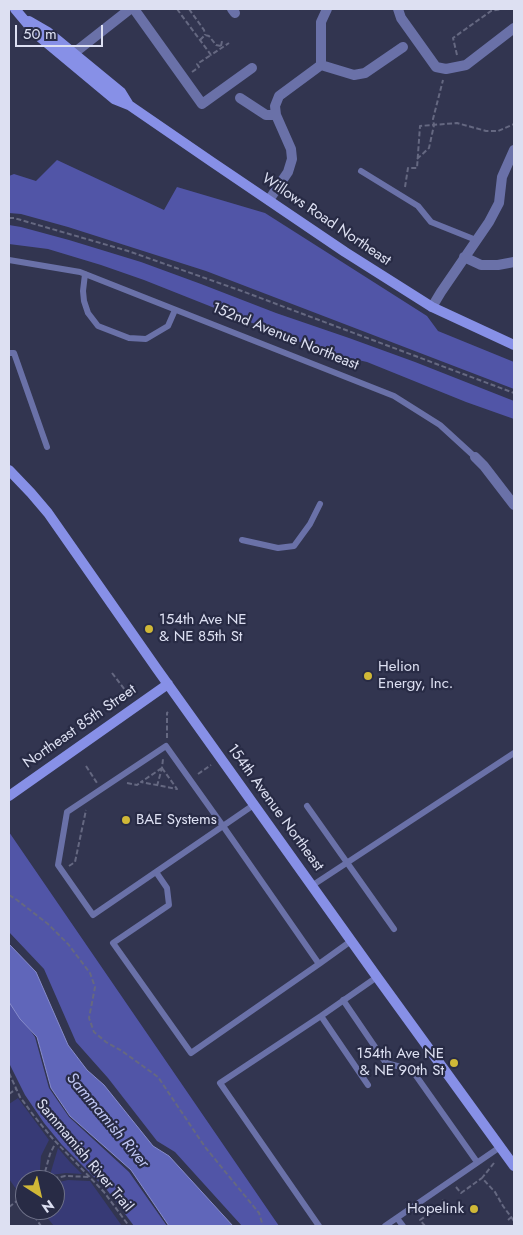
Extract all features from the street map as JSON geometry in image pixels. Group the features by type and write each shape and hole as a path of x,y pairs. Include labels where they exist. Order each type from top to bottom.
{"street":[{"name":"Willows Road Northeast","path":"15,9 36,34 114,99 129,105 345,252 432,307 514,345"},
{"path":"74,53 130,9"},
{"path":"134,9 202,104 252,68"},
{"path":"321,65 321,22 327,9"},
{"path":"398,9 401,18 436,67 446,69 466,65 514,28"},
{"name":"Willows Road Northeast","path":"22,17 48,32 74,53 121,92 129,105"},
{"path":"321,65 354,75 365,73 403,47"},
{"path":"269,200 288,172 292,159 290,149 276,115 275,106 279,96 321,65"},
{"path":"240,98 266,115 276,115"},
{"path":"432,307 489,222 498,203 502,177 514,150"},
{"path":"464,258 481,265 498,265 514,262"},
{"name":"152nd Avenue Northeast","path":"475,457 514,505"},
{"name":"154th Avenue Northeast","path":"9,470 48,513 351,941 514,1166"},
{"name":"Northeast 85th Street","path":"9,796 168,684"}],"lane":[{"path":"361,171 418,206 431,222 476,240"},
{"name":"152nd Avenue Northeast","path":"9,260 80,272 394,396 440,425 475,457"},
{"path":"85,274 84,302 88,313 98,326 129,338 146,338 168,326 175,310"},
{"path":"9,353 14,353 46,447"},
{"path":"242,540 278,548 294,546 310,524 320,504"},
{"path":"255,804 223,826 156,872 93,915 58,864 67,812 166,746 223,826 319,964"},
{"path":"313,886 514,753"},
{"path":"307,806 394,929"},
{"path":"156,872 167,888 169,905 113,943 191,1053 351,941"},
{"path":"319,1226 220,1083 377,977"},
{"path":"343,1000 386,1063 412,1070 477,1162"},
{"path":"320,1016 368,1085"},
{"path":"385,1226 500,1147"},
{"path":"397,1218 403,1226"}],"path":[{"path":"177,9 211,56"},
{"path":"189,9 204,30 205,35 209,36 216,45 221,47"},
{"path":"458,60 453,38 491,11 502,9"},
{"path":"200,40 205,35"},
{"path":"221,47 222,41"},
{"path":"184,78 199,67 197,64 230,43"},
{"path":"418,159 428,148 434,125 433,119 444,80"},
{"path":"406,181 408,168 417,168 420,126 457,123 498,131 514,124"},
{"path":"9,218 137,254 239,290 514,393"},
{"path":"112,673 125,690 129,692"},
{"path":"167,712 167,741"},
{"path":"157,786 164,757"},
{"path":"196,776 211,765"},
{"path":"86,766 98,785"},
{"path":"126,783 138,785 162,768"},
{"path":"162,768 177,789"},
{"path":"141,782 177,789 182,786"},
{"path":"69,867 75,862 85,811 92,806"},
{"path":"9,895 48,924 68,944 90,973 95,987 89,1018 94,1032 158,1077 205,1146 259,1213 263,1226"},
{"name":"Sammamish River Trail","path":"9,1073 16,1089 34,1116 104,1192 129,1226"},
{"path":"9,1094 16,1089"},
{"path":"46,1170 56,1142"},
{"path":"455,1185 461,1193 482,1178 494,1163"},
{"path":"65,1176 90,1178"},
{"path":"482,1178 495,1192 514,1220"},
{"path":"424,1226 420,1220 445,1203 440,1196"},
{"path":"508,1220 513,1216"}],"shaded area":[{"path":"57,160 164,210 177,187 265,213 427,316 438,331 514,362 514,389 206,271 68,227 21,214 9,213 9,176 14,174 36,181"},
{"path":"9,225 69,240 141,262 276,313 415,362 514,401 514,419 466,402 367,362 328,353 144,280 101,265 48,249 9,244"},
{"path":"9,832 279,1226 242,1226 175,1152 157,1141 108,1078 76,1042 44,969 9,932"},
{"path":"9,1000 35,1037 49,1088 69,1117 129,1172 167,1226 134,1226 107,1190 62,1145 44,1123 25,1095 9,1063"},
{"path":"18,1098 49,1140 41,1156 40,1170 15,1170 15,1187 9,1179 9,1104"},
{"path":"58,1148 82,1174 65,1173 65,1170 51,1170"},
{"path":"65,1181 90,1181 122,1226 54,1226 49,1220 65,1220"}],"water":[{"name":"Sammamish River","path":"9,944 36,972 68,1045 87,1070 104,1085 153,1146 169,1156 233,1226 169,1226 131,1170 70,1116 51,1088 37,1037 20,1019 9,1002"}],"place":[{"name":"154th Ave NE & NE 85th St","path":"149,629"},
{"name":"Helion Energy, Inc.","path":"368,676"},
{"name":"BAE Systems","path":"126,820"},
{"name":"154th Ave NE & NE 90th St","path":"454,1063"},
{"name":"Hopelink","path":"474,1209"}]}
